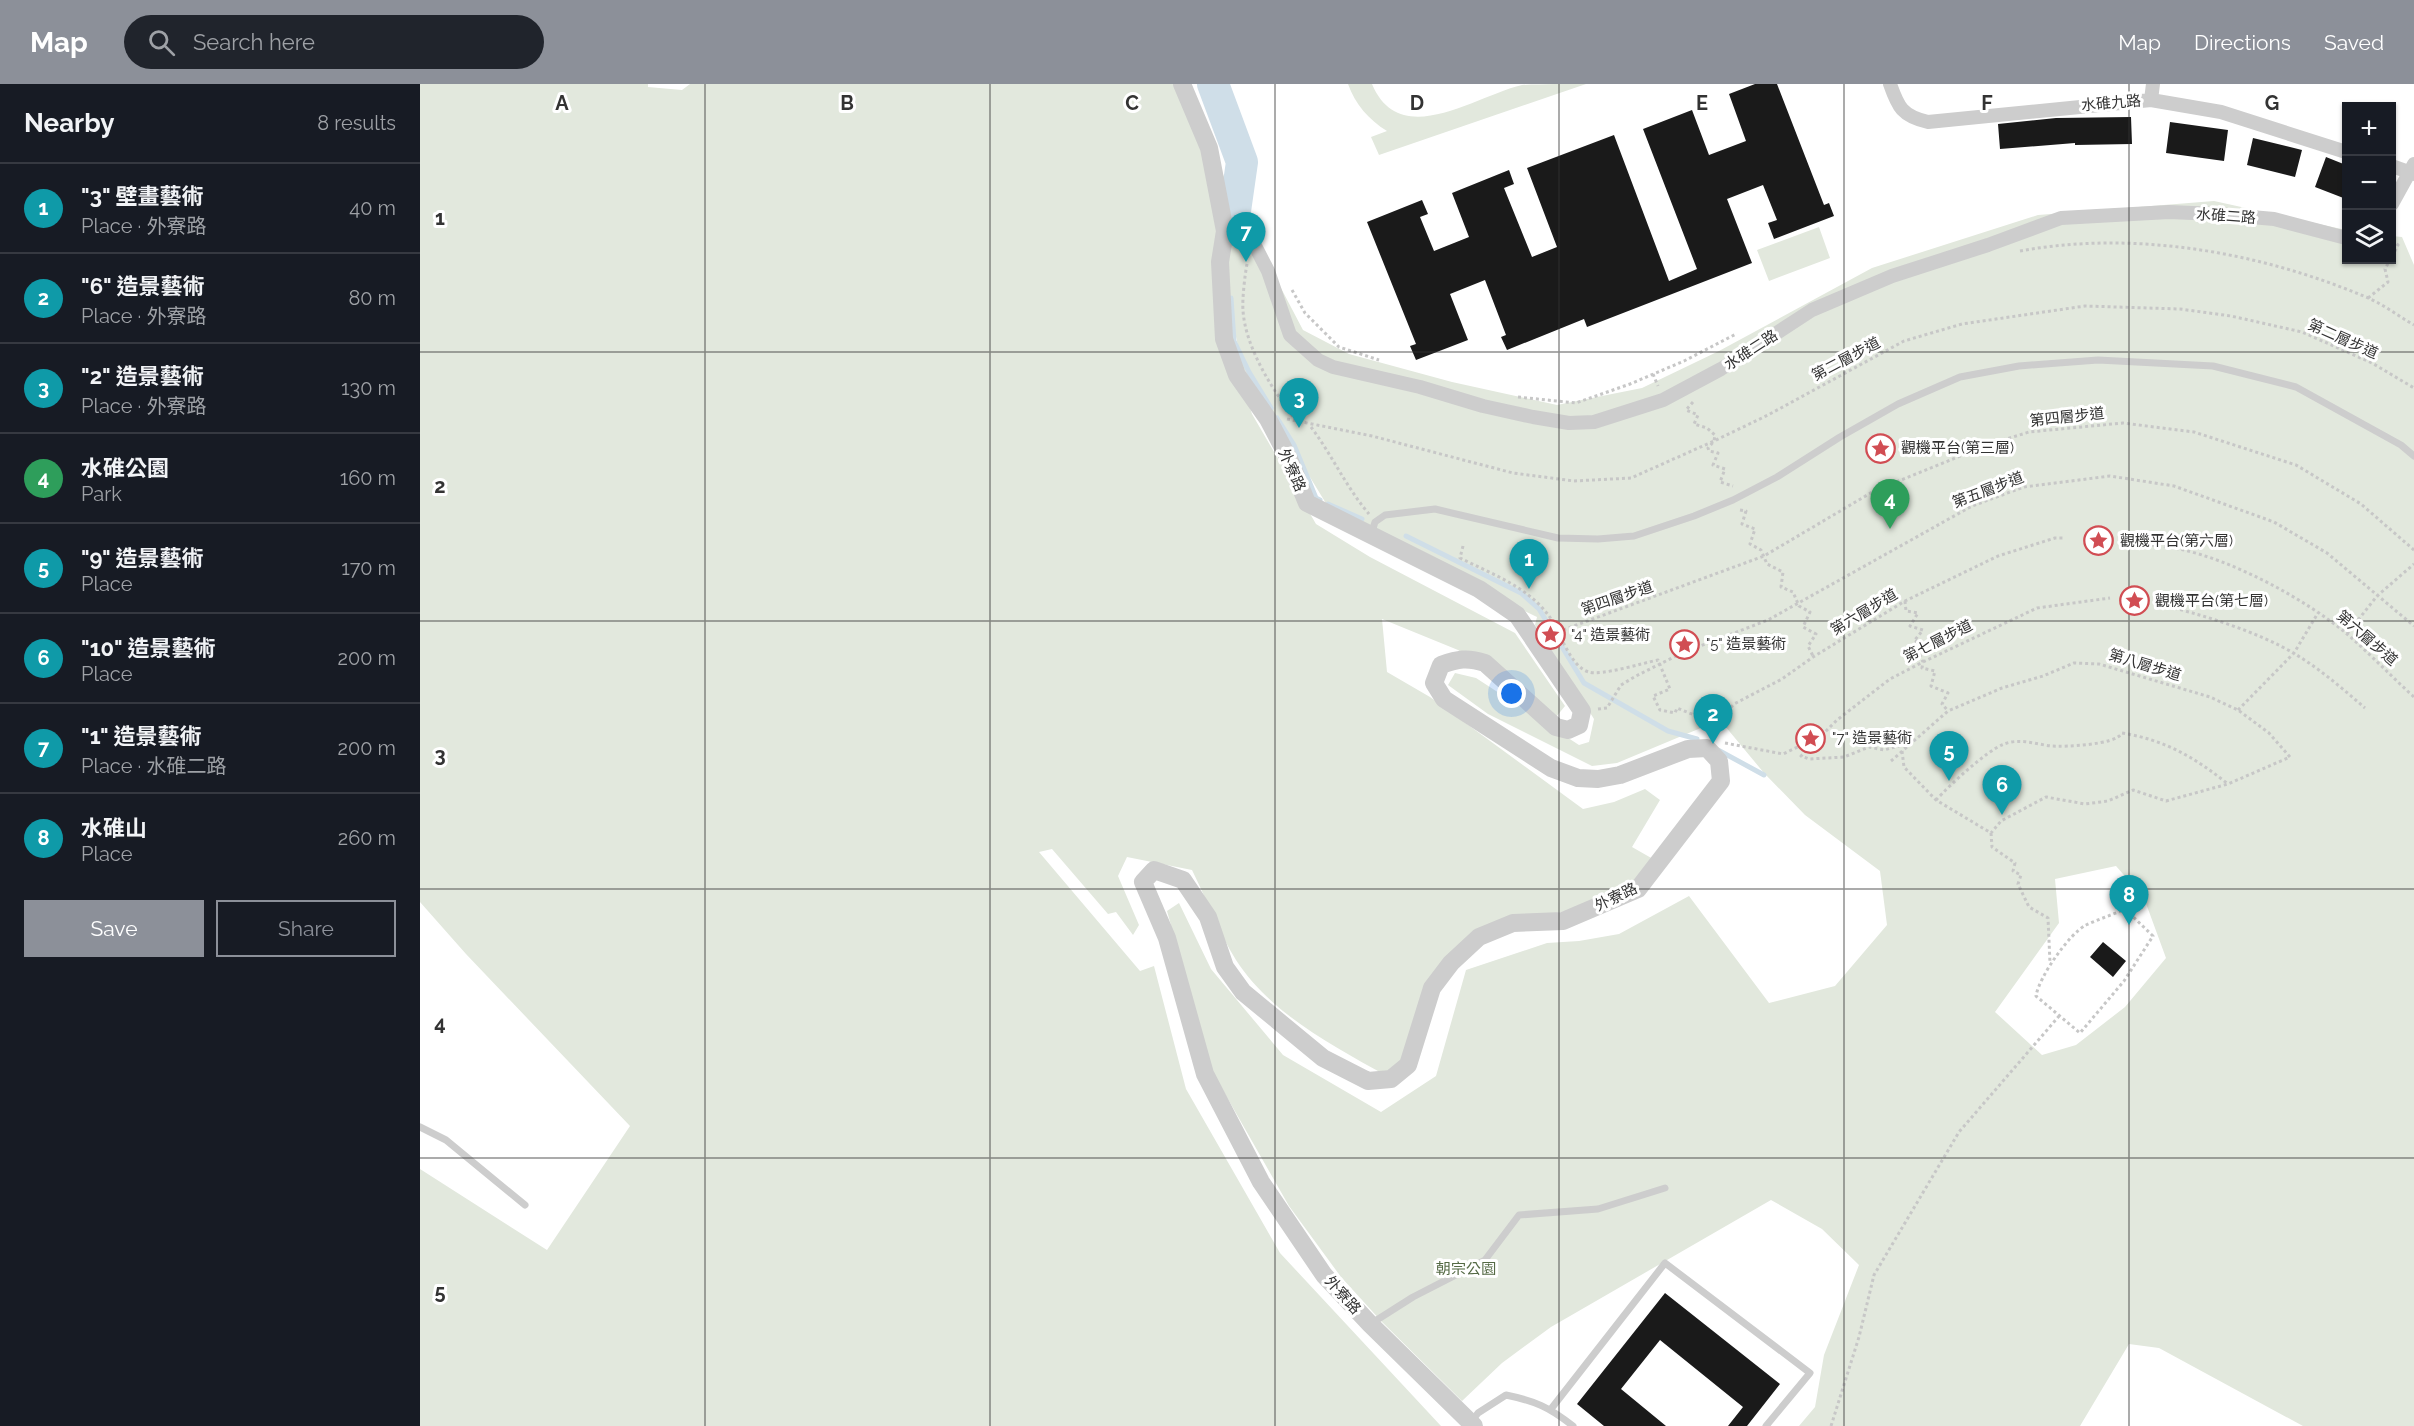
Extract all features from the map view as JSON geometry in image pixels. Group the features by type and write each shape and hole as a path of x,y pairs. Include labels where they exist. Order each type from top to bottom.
{"street":[{"name":"外寮路","path":"1182,84 1209,148 1225,231 1220,282 1224,339 1237,375 1268,419 1307,503 1373,529 1479,589 1517,615 1582,711 1579,725 1568,730 1556,727 1485,663 1472,659 1460,658 1441,665 1434,682 1444,699 1551,768 1578,778 1598,779 1620,775 1712,742 1719,760 1721,781 1638,889 1563,921 1513,923 1479,937 1451,963 1432,988 1408,1065 1391,1079 1368,1081 1323,1058 1243,992 1225,966 1208,917 1183,880 1154,870 1143,882 1167,938 1205,1074 1261,1182 1324,1275 1370,1324 1472,1424"},
{"name":"水碓九路","path":"1890,84 1898,106 1914,119 1928,122 2151,100 2221,112 2342,151"},
{"path":"2151,100 2153,84"},
{"path":"2396,167 2413,170 2396,196"},
{"name":"水碓二路","path":"1225,231 1251,238 1268,271 1290,335 1318,360 1333,367 1420,387 1483,406 1569,423 1594,422 1663,400 1721,369 1812,310 1892,276 1988,245 2061,218 2169,212 2217,214 2274,219 2342,237"}],"lane":[{"path":"1373,529 1385,515 1435,509 1558,538 1598,539 1634,536 1694,516 1732,500 1777,477 1898,404 1960,377 2019,366 2098,360 2213,366 2296,387 2401,445 2414,456"},
{"path":"420,1127 446,1140 525,1205"},
{"path":"1370,1324 1413,1297 1485,1260 1519,1215 1598,1209 1665,1188"},
{"path":"1551,1409 1665,1263 1810,1373 1766,1426"},
{"path":"1472,1424 1478,1413 1506,1395 1533,1401 1551,1409 1573,1426"}],"path":[{"name":"第二層步道","path":"1248,261 1243,310 1253,353 1276,395 1295,419 1310,425 1372,436 1513,473 1574,481 1631,478 1714,441 1904,341 1962,324 2085,306 2180,309 2231,316 2302,332 2372,363 2414,388"},
{"path":"2387,264 2385,268 2388,282 2368,298 2414,325"},
{"path":"1290,286 1305,313 1339,347 1384,362"},
{"path":"1507,395 1576,403 1630,384 1684,361 1736,334"},
{"path":"1686,398 1695,400 1686,410 1698,415 1694,424 1707,428 1715,435 1714,441 1708,448 1709,451 1718,453 1713,465 1725,469 1720,482 1733,485 1730,494 1734,509 1746,511 1742,524 1755,529 1750,544 1761,550 1767,564 1783,572 1781,587 1793,592 1797,602 1810,612 1803,627 1816,634 1808,646 1813,657"},
{"name":"第四層步道","path":"1552,634 1650,600 1764,556 1874,491 1990,444 2029,432 2123,423 2194,432 2296,465 2361,504 2414,550"},
{"path":"1310,425 1332,455 1373,529"},
{"name":"第五層步道","path":"1607,708 1621,685 1660,663 1768,620 1972,506 2024,487 2110,476 2174,486 2274,522 2328,554 2414,626"},
{"name":"第六層步道","path":"1710,728 1734,704 1782,679 1813,657 1905,601 1998,556 2055,538 2064,538"},
{"name":"第六層步道","path":"2134,543 2180,549 2223,563 2273,586 2318,612 2347,634 2414,697"},
{"path":"2347,634 2377,596 2414,564"},
{"name":"第七層步道","path":"1906,747 1902,745 1884,750 1869,747 1844,757 1809,759 1801,756 1837,720 1881,686 1923,662 2037,608 2110,598"},
{"path":"1905,601 1906,611 1918,613 1910,626 1923,630 1914,641 1926,645 1919,653 1923,662 1922,668 1935,671 1931,686 1948,693 1942,704 1948,711"},
{"path":"2157,604 2194,613 2242,630 2294,653 2365,708"},
{"path":"2238,710 2294,653 2318,612"},
{"path":"1557,632 1577,664 1589,672 1658,660 1670,689 1653,696 1659,710 1676,713 1677,708 1704,719 1710,728 1712,742"},
{"name":"第八層步道","path":"1891,761 1948,711 2002,688 2043,676 2074,663 2099,664 2210,697 2238,710 2269,733 2290,757 2228,784"},
{"path":"1710,728 1712,742"},
{"path":"1936,800 1950,784 2004,744 2025,741 2052,746 2111,742 2120,737 2122,733 2154,740 2178,749 2228,784"},
{"path":"1712,742 1783,754 1806,743 1810,746"},
{"path":"1902,751 1904,767 1936,800 1991,833"},
{"path":"2050,963 2048,918 2028,907 2018,884 2021,875 2013,871 2015,863 1992,847 1991,833 2001,821 2046,797 2085,804 2108,801 2133,790 2166,801 2228,784"},
{"path":"2125,909 2152,936 2124,981 2080,1033 2036,996 2050,963 2084,926 2125,909"},
{"path":"1831,1426 1859,1337 1874,1275 1959,1132 2060,1015"}],"green space":[{"name":"朝宗公園","path":"420,84 648,84 648,87 682,90 690,84 1182,84 1224,177 1223,245 1251,231 1303,330 1349,354 1452,382 1557,405 1642,388 1719,351 1872,268 2038,215 2214,201 2342,229 2342,264 2396,264 2396,236 2402,237 2414,265 2414,1426 2303,1426 2159,1348 2129,1344 2080,1426 1799,1426 1815,1407 1824,1355 1859,1265 1822,1229 1771,1200 1551,1327 1502,1363 1462,1401 1382,1322 1341,1277 1289,1206 1212,1071 1167,911 1179,903 1211,969 1283,1055 1381,1112 1436,1076 1466,970 1547,943 1579,941 1619,934 1689,896 1769,1003 1835,986 1887,925 1880,871 1805,815 1764,773 1720,720 1617,763 1592,766 1488,714 1448,685 1455,673 1476,678 1579,745 1589,742 1594,719 1535,625 1537,617 1406,553 1327,505 1242,366 1223,273 1221,319 1252,414 1316,524 1370,557 1515,633 1565,706 1556,717 1458,650 1382,619 1387,672 1430,697 1583,809 1614,802 1645,789 1660,800 1632,847 1660,863 1638,889 1592,907 1496,923 1442,969 1418,1055 1387,1076 1304,1027 1267,997 1250,979 1230,950 1192,870 1127,857 1118,876 1139,925 1133,935 1116,912 1108,914 1052,849 1039,852 1140,971 1154,966 1186,1089 1280,1253 1441,1426 420,1426 420,1169 547,1250 630,1126 466,954 420,902","holes":["2116,866 2144,898 2166,958 2125,1007 2076,1045 2042,1055 1995,1012 2059,923 2055,879"]},
{"path":"1348,84 1372,84 1385,104 1401,114 1419,117 1440,114 1522,85 1586,84 1379,155 1371,137 1387,131 1363,111"},
{"path":"1819,227 1830,258 1769,281 1757,250"}],"building":[{"path":"1755,84 1777,84 1824,205 1829,203 1834,216 1774,239 1768,223 1777,220 1763,185 1727,199 1752,263 1587,327 1584,319 1507,350 1501,337 1506,335 1485,280 1450,294 1468,340 1416,360 1410,346 1416,344 1367,222 1422,200 1428,214 1420,217 1434,251 1469,237 1452,193 1509,170 1514,184 1504,188 1532,257 1557,247 1527,168 1614,135 1669,281 1697,269 1643,129 1692,110 1709,155 1746,141 1729,94"},
{"path":"2131,117 2132,144 2075,145 2075,143 2000,149 1998,124 2056,118"},
{"path":"2170,122 2228,130 2224,161 2166,153"},
{"path":"2253,138 2302,150 2295,177 2247,165"},
{"path":"2326,157 2342,163 2342,197 2315,187"},
{"path":"2103,942 2126,961 2113,977 2090,957"},
{"path":"1665,1293 1780,1384 1747,1426 1728,1426 1743,1407 1660,1340 1621,1389 1666,1426 1604,1426 1577,1404"}],"waterway":[{"path":"1213,84 1242,162 1235,211"},
{"path":"1231,298 1234,341 1249,372 1271,408"},
{"path":"1277,418 1294,445 1316,498 1320,500"},
{"path":"1328,504 1362,519"},
{"path":"1406,536 1521,593 1539,609 1584,683 1668,731 1697,739"},
{"path":"1718,750 1764,775"}],"place":[{"name":"\"1\" 造景藝術","path":"1246,262"},
{"name":"\"2\" 造景藝術","path":"1299,428"},
{"name":"觀機平台(第三層)","path":"1880,448"},
{"name":"水碓公園","path":"1890,529"},
{"name":"觀機平台(第六層)","path":"2099,541"},
{"name":"\"3\" 壁畫藝術","path":"1529,589"},
{"name":"觀機平台(第七層)","path":"2134,601"},
{"name":"\"4\" 造景藝術","path":"1550,635"},
{"name":"\"5\" 造景藝術","path":"1685,644"},
{"name":"\"7\" 造景藝術","path":"1811,738"},
{"name":"\"6\" 造景藝術","path":"1713,744"},
{"name":"\"9\" 造景藝術","path":"1949,781"},
{"name":"\"10\" 造景藝術","path":"2002,815"},
{"name":"水碓山","path":"2129,925"}]}
